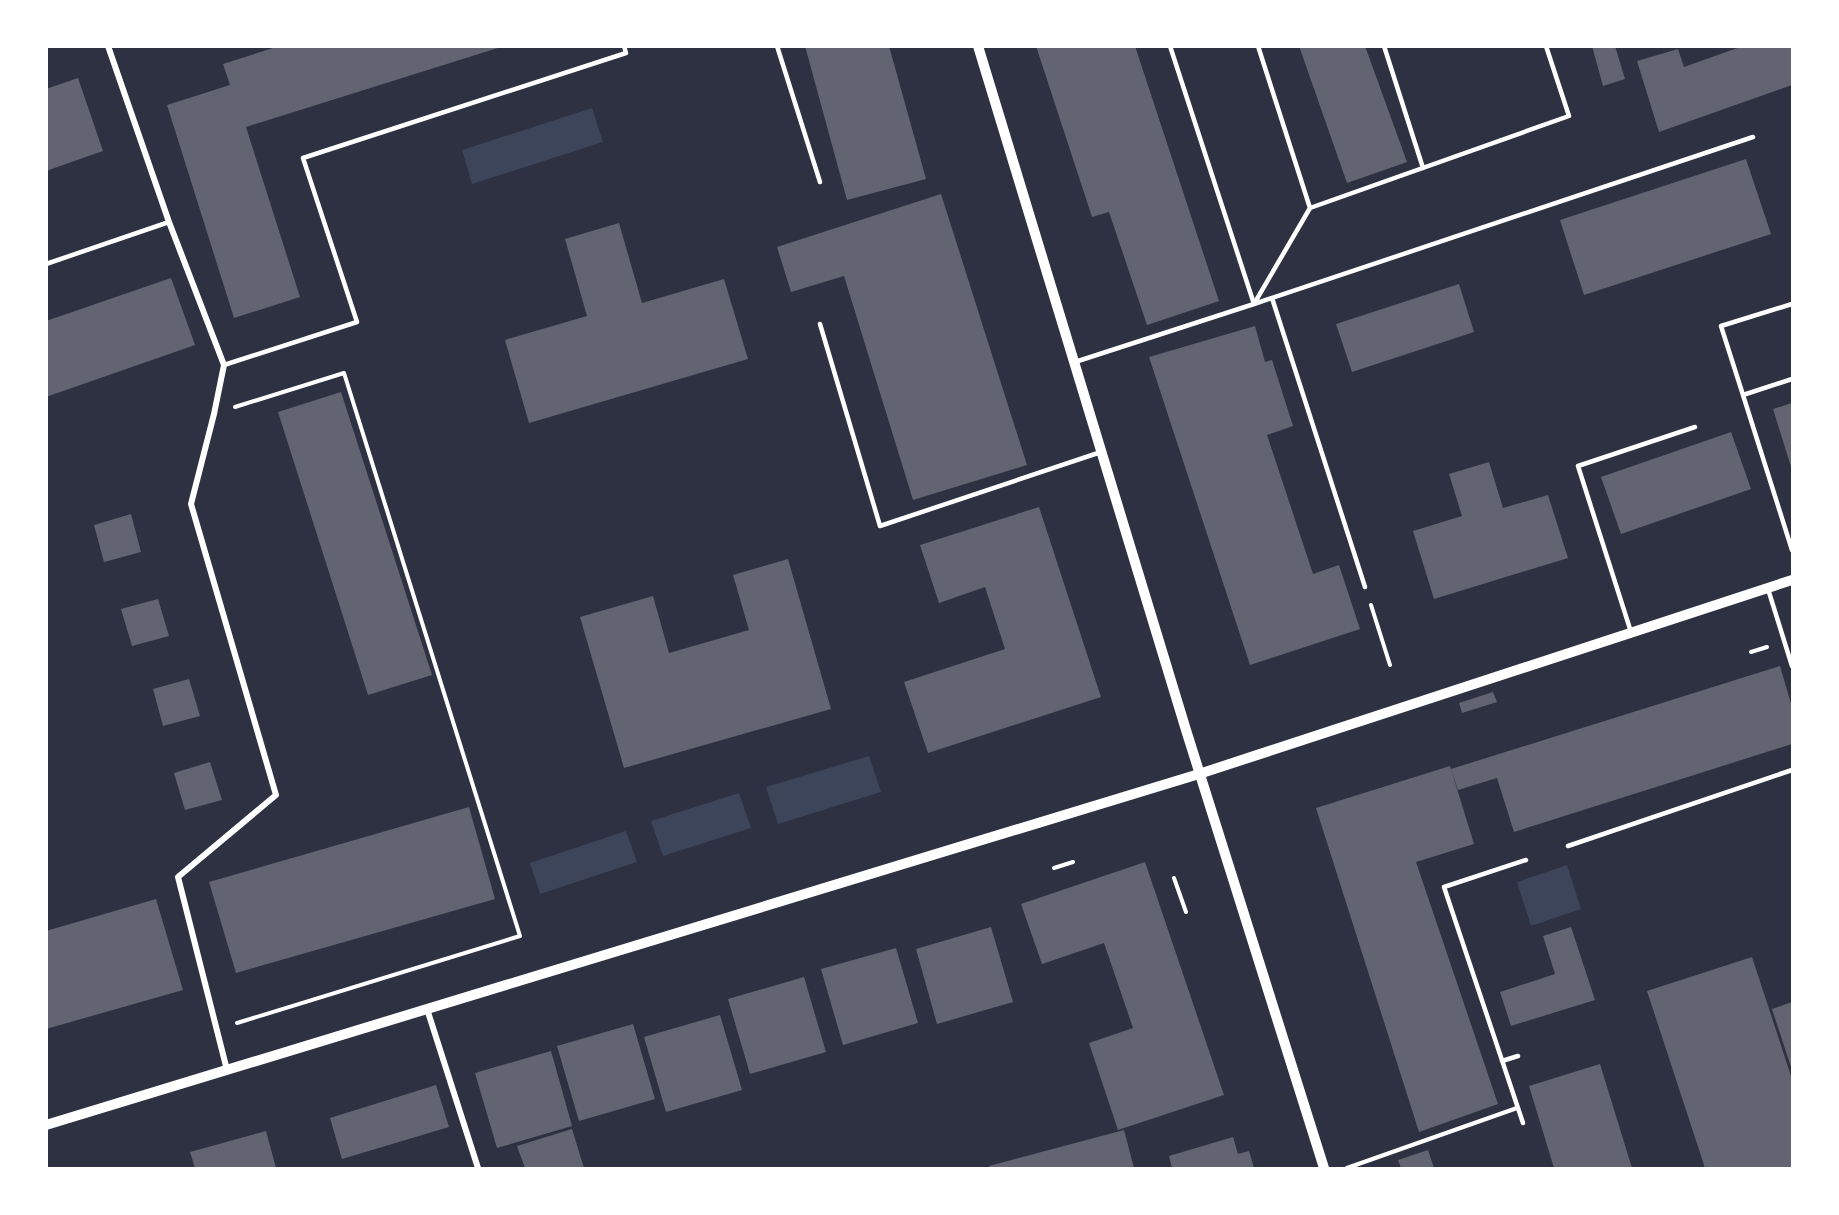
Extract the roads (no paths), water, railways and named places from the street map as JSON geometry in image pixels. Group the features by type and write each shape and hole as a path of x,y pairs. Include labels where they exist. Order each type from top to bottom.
{"street":[{"path":"108,46 169,222 224,365 191,504 276,795 178,877 227,1070"},
{"path":"978,46 1199,774 1324,1168"},
{"path":"46,1125 1199,774 1792,580"},
{"path":"427,1009 478,1168"}],"lane":[{"path":"224,365 357,322 303,158 626,53 624,46"},
{"path":"777,46 820,182"},
{"path":"1170,46 1254,304"},
{"path":"1258,46 1310,208"},
{"path":"1384,46 1423,168"},
{"path":"1254,304 1310,208 1569,116 1546,46"},
{"path":"1074,363 1753,136"},
{"path":"46,264 169,222"},
{"path":"1272,298 1365,588"},
{"path":"1792,304 1721,326 1792,550"},
{"path":"820,324 880,526 1101,452"},
{"path":"1743,395 1792,379"},
{"path":"1631,632 1578,466 1695,427"},
{"path":"1767,588 1792,666"},
{"path":"1568,846 1792,770"},
{"path":"1523,1123 1444,887 1526,860"},
{"path":"1502,1061 1518,1056"},
{"path":"1347,1168 1517,1108"}]}
